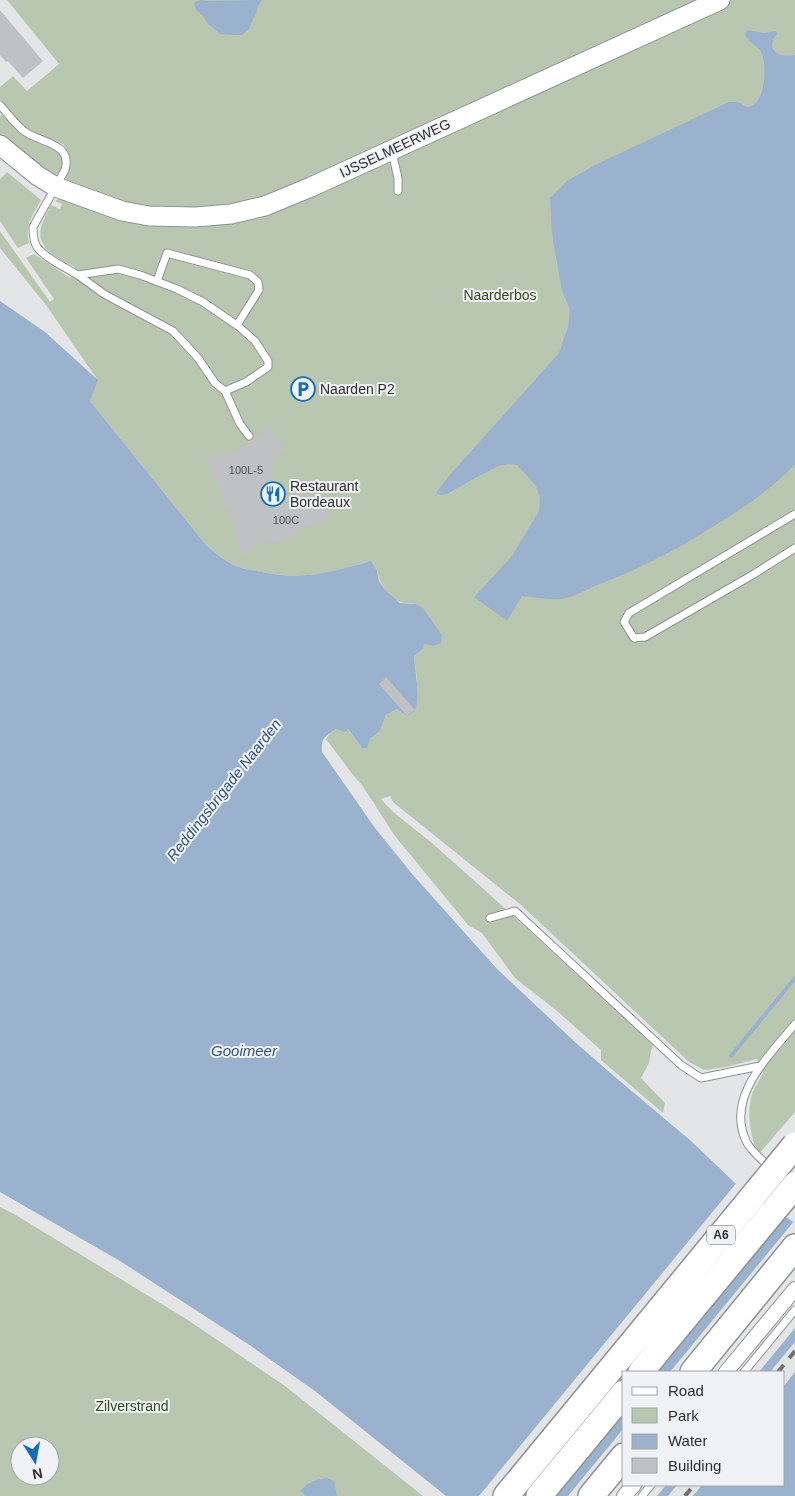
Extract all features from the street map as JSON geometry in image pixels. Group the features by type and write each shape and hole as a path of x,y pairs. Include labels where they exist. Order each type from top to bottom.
{"highway":[{"name":"A6","path":"506,1496 795,1145"},
{"name":"A6","path":"642,1371 789,1184"},
{"path":"693,1371 795,1247"},
{"path":"539,1496 622,1395"},
{"path":"591,1496 622,1458"}],"main road":[{"name":"IJSSELMEERWEG","path":"0,146 38,176 56,187 122,211 149,216 195,217 246,210 284,199 720,0"}],"street":[{"path":"727,1371 795,1289"},
{"path":"624,1496 633,1486"}],"lane":[{"path":"0,105 25,132 54,145 64,152 66,158 66,164 56,187 33,227 34,240 37,246 55,261 104,294 173,331 198,358 215,383 224,390 240,424 249,436"},
{"path":"392,150 398,178 398,191"},
{"path":"157,281 167,253 250,275 258,282 259,290 237,325"},
{"path":"78,275 118,269 157,281 203,302 237,325 255,341 268,361 268,367 246,382 224,390"},
{"path":"795,514 629,613 624,622 634,638 645,637 795,548"},
{"path":"490,918 515,911 681,1065 701,1078 760,1066"},
{"path":"789,1184 748,1145 741,1115 745,1092 760,1066 795,1024"},
{"path":"745,1371 795,1310"},
{"path":"642,1496 650,1486"}],"green space":[{"name":"Naarderbos","path":"7,0 795,0 795,1112 758,1155 753,1141 749,1113 753,1092 763,1073 757,1059 726,1067 704,1070 689,1062 521,905 393,802 390,796 381,799 392,811 432,843 488,893 636,1027 653,1045 649,1063 641,1078 665,1103 663,1113 601,1060 601,1050 557,1011 515,978 482,933 468,925 395,836 362,785 326,739 336,729 345,731 348,729 362,748 380,731 386,715 397,709 417,705 417,680 414,656 423,649 416,604 402,603 391,597 382,585 377,571 364,563 325,573 288,576 246,569 235,566 225,560 207,546 90,401 97,379 46,305 0,248 0,231 50,302 54,299 26,258 34,254 70,278 75,267 50,252 42,242 40,235 43,222 51,205 60,209 62,204 55,201 62,197 66,176 71,163 67,151 63,144 29,131 0,100 0,87 13,76 27,91 59,64"},
{"path":"3,114 29,138 51,148 60,155 62,166 58,173 51,177 0,137 0,116"},
{"path":"7,172 41,200 28,225 29,243 18,248 0,221 0,179"},
{"name":"Zilverstrand","path":"0,1207 188,1320 285,1386 423,1496 0,1496"}],"water":[{"path":"200,0 262,0 249,29 242,35 233,35 220,34 207,23 204,17 196,10 194,3"},
{"path":"748,30 764,33 776,31 777,34 772,44 775,52 789,56 795,55 795,464 777,482 746,505 700,535 671,551 568,598 551,599 522,596 507,621 474,597 512,556 539,511 540,497 536,486 517,465 508,464 499,466 447,494 440,495 436,493 448,477 559,353 568,327 570,310 562,291 552,234 550,198 567,181 595,165 729,102 737,102 747,107 756,103 760,97 764,81 764,64 761,52 745,35"},
{"name":"Gooimeer","path":"0,301 45,332 98,380 90,401 207,546 222,558 235,566 291,576 330,572 371,561 377,571 379,581 386,591 400,603 416,604 423,608 442,635 441,643 434,646 424,644 423,649 414,656 418,697 416,708 413,712 407,716 397,709 386,715 380,731 370,739 367,748 362,748 348,729 345,732 336,729 324,738 322,752 375,828 413,875 497,969 576,1043 691,1141 735,1183 795,1223 795,1496 446,1496 315,1391 248,1344 120,1261 0,1192"},
{"path":"326,1478 334,1481 337,1496 305,1496 301,1491 309,1483"}],"pier":[{"path":"738,1181 784,1213 654,1371 622,1371 622,1410 551,1496 479,1496"},
{"path":"795,1220 795,1328 760,1371 671,1371"},
{"path":"795,1342 795,1372 785,1385 785,1371 771,1371"},
{"path":"622,1430 622,1486 665,1486 657,1496 568,1496"},
{"path":"676,1486 701,1486 693,1496 668,1496"}],"building":[{"path":"0,10 43,61 23,78 0,55"},
{"path":"270,425 285,449 278,455 272,467 273,479 277,488 284,495 296,499 307,498 315,494 330,518 314,526 298,528 293,536 282,542 274,544 263,542 241,555 233,527 238,526 225,506 219,484 217,485 206,458 222,454 232,454 240,447 252,443"},
{"path":"386,677 415,710 407,716 379,684"}],"waterway":[{"path":"731,1056 795,978"}],"railway":[{"path":"779,1371 795,1351"},
{"path":"685,1496 693,1486"}],"place":[{"name":"Naarden P2","path":"303,389"},
{"name":"Restaurant Bordeaux","path":"273,494"}],"water label":[{"name":"Reddingsbrigade Naarden","path":"224,790"}]}
